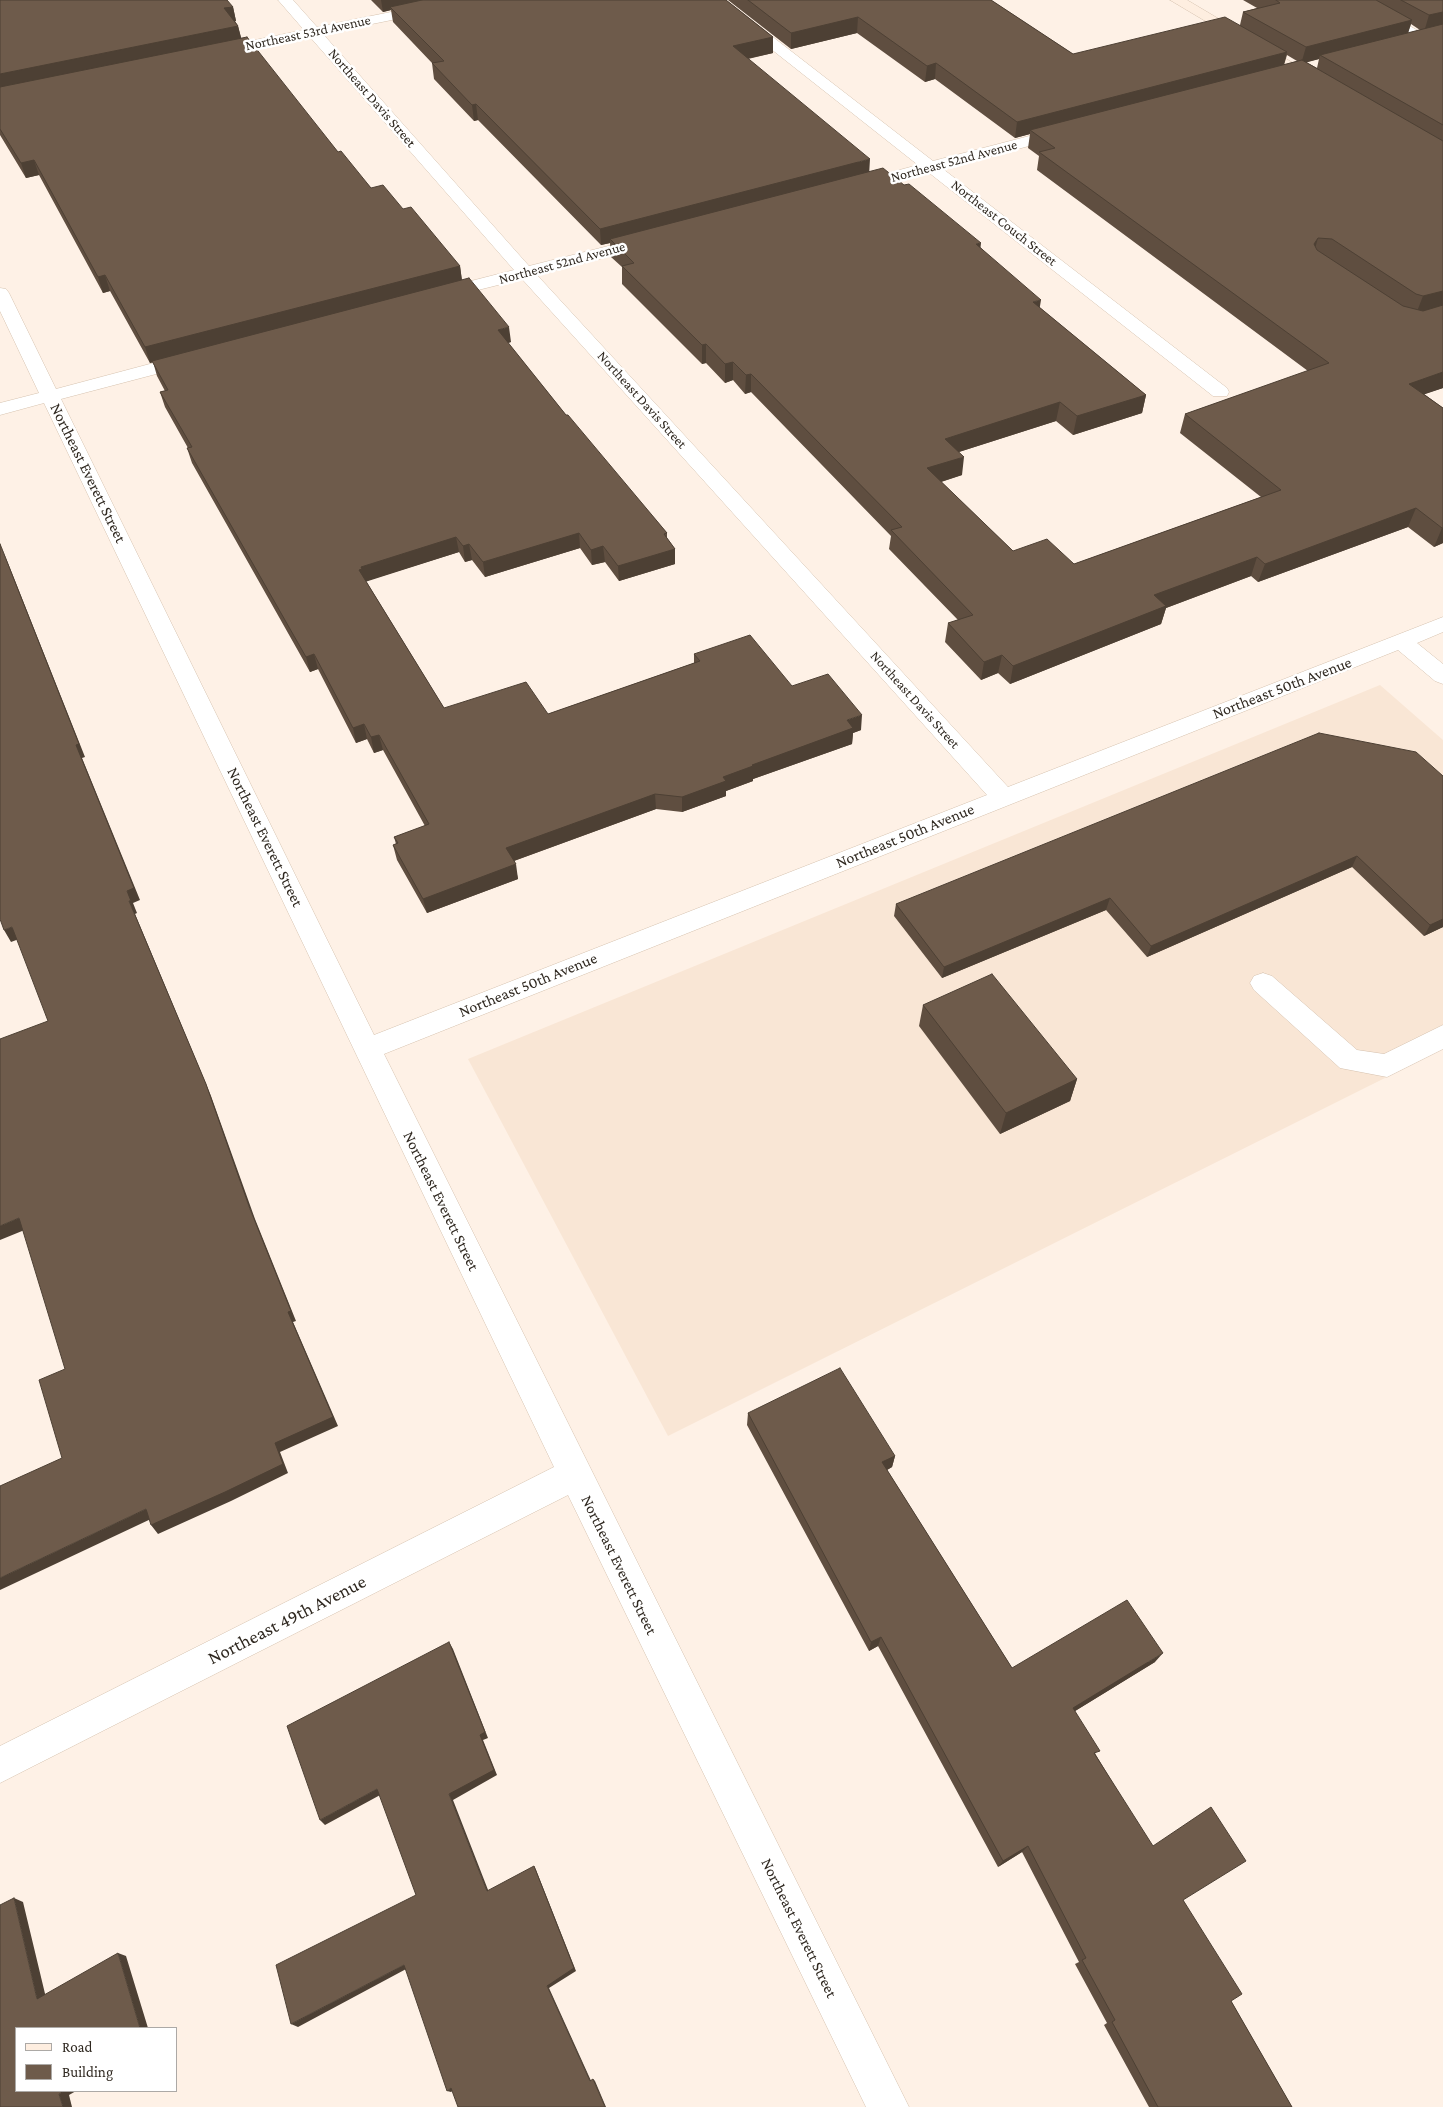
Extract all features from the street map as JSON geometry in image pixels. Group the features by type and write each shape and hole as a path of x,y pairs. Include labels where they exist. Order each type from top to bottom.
{"main road":[{"path":"1177,0 1306,68 1332,90"}],"street":[{"name":"Northeast Davis Street","path":"285,0 526,273 1003,797"},
{"name":"Northeast 53rd Avenue","path":"203,55 470,0"},
{"name":"Northeast Couch Street","path":"716,0 1220,392"},
{"path":"1352,0 1424,38"},
{"path":"1405,43 1442,33"},
{"path":"1279,76 1306,68"},
{"name":"Northeast 52nd Avenue","path":"836,191 1080,128"},
{"name":"Northeast 52nd Avenue","path":"418,300 668,236"},
{"name":"Northeast Everett Street","path":"0,293 574,1474 888,2107"},
{"path":"0,408 206,355"},
{"name":"Northeast 50th Avenue","path":"368,1049 1443,624"},
{"path":"1401,641 1443,676"},
{"path":"1263,983 1350,1060 1388,1066 1443,1036"},
{"name":"Northeast 49th Avenue","path":"0,1765 574,1474"}],"shaded area":[{"path":"1380,685 1443,740 1443,1049 668,1436 468,1059"}],"building":[{"path":"0,0 227,0 233,7 224,8 238,26 0,74"},
{"path":"422,0 726,0 773,37 733,46 870,159 600,229 476,104 472,105 432,63 444,61 390,7"},
{"path":"748,0 991,0 1073,54 1225,17 1287,52 1017,122 936,63 927,66 858,17 791,33"},
{"path":"1276,0 1376,0 1412,20 1306,47 1243,12 1280,3"},
{"path":"1401,0 1443,0 1443,12 1429,15"},
{"path":"1443,24 1443,125 1320,55"},
{"path":"247,37 338,152 341,151 371,188 383,185 403,209 411,207 460,266 145,347 105,275 98,277 34,160 21,163 0,129 0,87"},
{"path":"1302,60 1443,141 1443,291 1423,296 1416,294 1332,239 1318,238 1314,244 1317,250 1403,306 1423,311 1443,305 1443,372 1409,384 1443,408 1443,528 1416,508 1265,564 1257,557 1154,595 1166,606 1013,666 1002,655 984,662 948,623 973,615 891,530 902,527 751,374 746,375 733,362 725,364 706,344 702,345 622,266 634,263 610,239 883,168 904,185 909,184 981,243 976,244 1041,300 1033,302 1146,395 1077,416 1060,402 945,439 964,457 927,468 1013,551 1047,539 1074,564 1281,490 1185,414 1329,363 1039,152 1055,148 1030,130"},
{"path":"469,278 509,327 498,330 566,415 568,415 667,533 664,534 675,549 618,566 603,546 591,550 579,533 483,562 469,544 463,546 456,537 361,567 362,569 359,570 444,708 526,682 548,714 700,661 694,654 750,635 792,686 828,674 862,715 847,720 853,728 723,777 726,781 682,797 655,794 506,848 516,864 423,899 393,845 398,843 394,837 429,824 379,735 371,737 364,724 353,728 314,654 306,657 187,448 192,447 160,392 168,390 152,361"},
{"path":"0,544 79,744 76,745 134,888 127,891 131,901 129,901 206,1084 250,1209 291,1311 288,1312 333,1417 275,1443 283,1464 151,1525 146,1509 0,1578 0,1486 62,1458 39,1380 65,1369 19,1218 0,1226 0,1039 48,1021 12,927 4,930 0,919"},
{"path":"1319,733 1416,752 1443,776 1443,919 1430,925 1357,856 1151,946 1110,898 944,967 896,904"},
{"path":"992,974 1077,1079 1006,1113 923,1005"},
{"path":"840,1368 895,1456 882,1462 1012,1668 1127,1600 1163,1653 1073,1708 1100,1751 1094,1753 1153,1846 1211,1807 1246,1861 1183,1900 1242,1994 1231,2001 1292,2107 1158,2107 1112,2022 1115,2020 1082,1960 1086,1958 1028,1846 1003,1861 881,1637 871,1642 748,1413"},
{"path":"449,1642 485,1732 480,1735 494,1770 449,1794 487,1891 534,1866 574,1968 547,1986 590,2081 593,2079 605,2107 458,2107 451,2088 447,2091 404,1965 291,2024 276,1965 416,1895 377,1789 320,1820 287,1726"},
{"path":"14,1898 37,1999 118,1953 140,2027 15,2027 15,2092 62,2092 59,2094 63,2107 0,2107 0,1905"}]}
